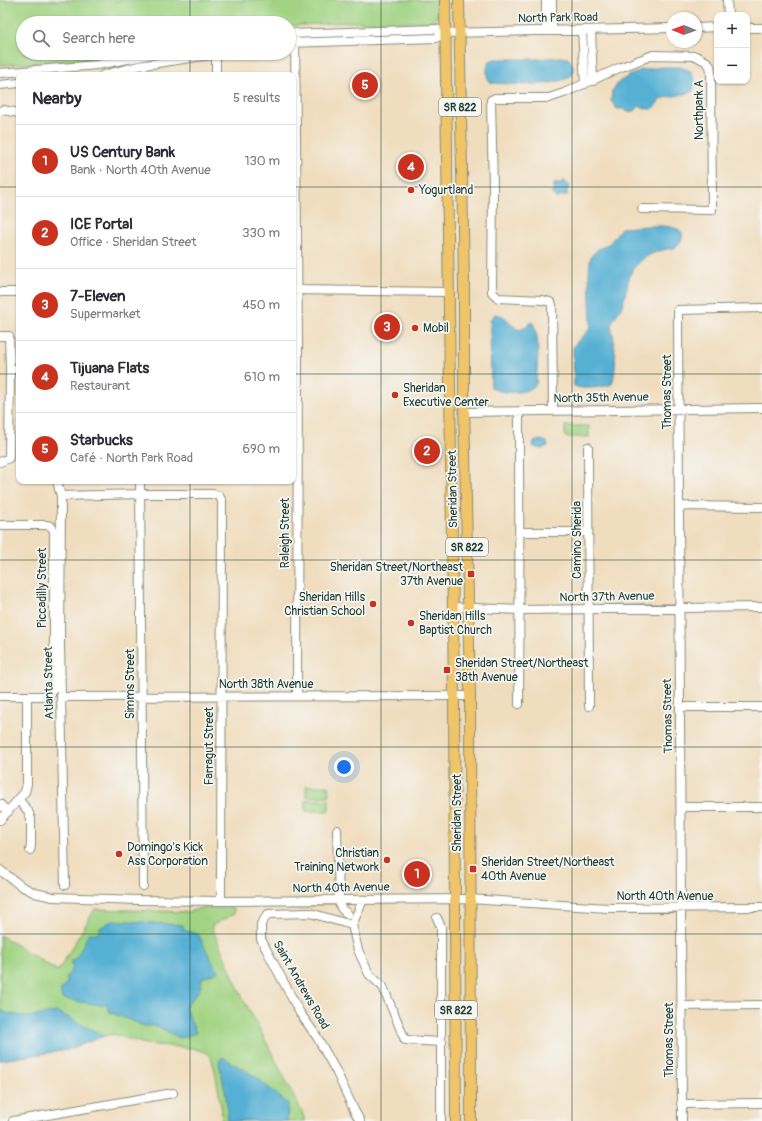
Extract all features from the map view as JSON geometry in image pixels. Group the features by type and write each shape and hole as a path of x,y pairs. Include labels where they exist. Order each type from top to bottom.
{"main road":[{"name":"Sheridan Street","path":"445,0 454,696 456,1121"},
{"name":"Sheridan Street","path":"459,0 464,308 464,412 470,696 471,1121"},
{"path":"448,292 452,294 464,308"},
{"path":"451,486 466,486"},
{"path":"456,1012 459,1032 460,1089 466,1096 471,1098"}],"street":[{"path":"546,0 549,30"},
{"path":"549,30 552,0"},
{"path":"727,0 728,12"},
{"path":"702,28 714,27"},
{"name":"North Park Road","path":"296,33 436,29 445,33 459,33 666,28"},
{"path":"750,28 762,28"},
{"path":"582,30 585,84"},
{"path":"591,30 593,81"},
{"name":"North Park Road","path":"296,42 436,38 445,33"},
{"name":"Northpark A","path":"553,411 552,304 543,300 498,298 492,292 493,187 491,100 495,98 549,98 653,55 696,56 707,62 710,66 712,210 642,209"},
{"path":"0,73 99,65 123,60"},
{"path":"137,60 139,72"},
{"path":"115,72 138,66 178,60"},
{"path":"216,72 217,60"},
{"name":"Raleigh Street","path":"293,60 293,72"},
{"path":"0,85 16,83"},
{"path":"0,111 3,110 16,112"},
{"path":"296,290 448,292"},
{"path":"0,292 16,292"},
{"name":"Thomas Street","path":"682,1121 678,310 762,308"},
{"path":"0,336 9,336 10,369 9,458 0,462"},
{"path":"10,369 16,369"},
{"name":"North 35th Avenue","path":"464,412 762,408"},
{"path":"519,412 519,704"},
{"name":"Camino Sherida","path":"588,447 589,706"},
{"name":"Atlanta Street","path":"58,484 62,496 60,647 65,885"},
{"name":"Simms Street","path":"140,484 142,886"},
{"name":"Raleigh Street","path":"296,484 297,696"},
{"path":"62,496 140,494"},
{"name":"Farragut Street","path":"140,494 214,494 219,496 222,501 221,901"},
{"path":"680,506 762,507"},
{"name":"Piccadilly Street","path":"0,525 46,525 51,526 54,531 54,688 51,694 46,696 0,696"},
{"path":"518,532 588,532"},
{"name":"North 37th Avenue","path":"452,607 520,610 762,607"},
{"name":"North 38th Avenue","path":"62,697 470,696"},
{"path":"0,820 26,792 28,784 27,697"},
{"path":"680,707 762,707"},
{"path":"19,800 28,811 30,819 30,850"},
{"path":"0,804 8,812"},
{"path":"681,808 762,807"},
{"path":"337,830 339,900 342,911 348,914"},
{"name":"North 40th Avenue","path":"0,870 21,886 36,893 53,897 221,901 470,899 608,908 762,907"},
{"path":"342,922 360,900"},
{"path":"360,900 352,924 358,950 369,974 383,988 405,1040 442,1042"},
{"name":"Saint Andrews Road","path":"352,924 310,913 268,914 260,924 261,939 300,1013 317,1037 336,1071 360,1121"},
{"path":"437,918 441,927 441,1121"},
{"path":"682,1006 762,1005"},
{"path":"13,1121 26,1120 173,1092"},
{"path":"681,1104 762,1103"}],"green space":[{"path":"0,0 437,0 437,17 429,22 348,22 296,26 296,16 16,16 16,60 82,60 70,62 0,65"},
{"path":"565,426 589,426 589,437 565,437"},
{"path":"306,786 329,786 329,796 306,797"},
{"path":"306,800 329,800 329,811 306,811"},
{"path":"201,908 234,908 234,914 211,926 244,1001 302,1112 305,1121 221,1121 222,1111 211,1057 205,1052 192,1048 145,1044 113,1034 67,1050 0,1060 0,935 58,971 95,909 188,912"}],"water":[{"path":"560,57 568,58 574,69 570,76 560,81 514,84 493,83 489,82 488,79 488,66 490,61 494,59 536,59"},
{"path":"662,67 680,67 691,71 695,80 693,91 662,99 651,109 639,106 635,111 627,112 624,109 617,109 611,101 612,91 620,81 641,70"},
{"path":"564,180 570,187 567,190 567,196 560,196 557,199 551,193 554,190 554,184 561,184"},
{"path":"661,226 680,230 682,234 681,240 675,248 662,250 644,258 634,267 631,273 623,303 611,325 615,354 615,369 612,384 593,388 574,386 573,348 591,326 589,273 592,255 597,250 610,243 621,228"},
{"path":"495,314 504,317 513,326 520,330 530,323 533,323 537,336 538,361 536,384 528,390 507,392 495,390 491,387 490,320"},
{"path":"540,440 547,442 548,446 541,449 534,447 534,442"},
{"path":"113,920 183,925 183,930 198,934 218,972 202,978 200,989 185,1007 196,1033 180,1038 157,1026 144,1026 110,1012 106,1004 101,1005 62,999 60,991 67,983 67,976 73,969 71,961 77,957 89,933 99,933 100,928"},
{"path":"0,1009 6,1013 29,1017 57,1012 104,1036 67,1050 0,1060"},
{"path":"221,1058 224,1058 256,1077 288,1104 287,1121 228,1121 226,1096 219,1062"}],"place":[{"name":"Starbucks","path":"365,85"},
{"name":"Tijuana Flats","path":"411,167"},
{"name":"Yogurtland","path":"411,190"},
{"name":"7-Eleven","path":"387,327"},
{"name":"Mobil","path":"415,328"},
{"name":"Sheridan Executive Center","path":"395,395"},
{"name":"ICE Portal","path":"427,451"},
{"name":"Sheridan Street/Northeast 37th Avenue","path":"471,574"},
{"name":"Sheridan Hills Christian School","path":"373,604"},
{"name":"Sheridan Hills Baptist Church","path":"411,623"},
{"name":"Sheridan Street/Northeast 38th Avenue","path":"447,670"},
{"name":"Domingo's Kick Ass Corporation","path":"119,854"},
{"name":"Christian Training Network","path":"387,860"},
{"name":"Sheridan Street/Northeast 40th Avenue","path":"473,869"},
{"name":"US Century Bank","path":"417,874"}]}
